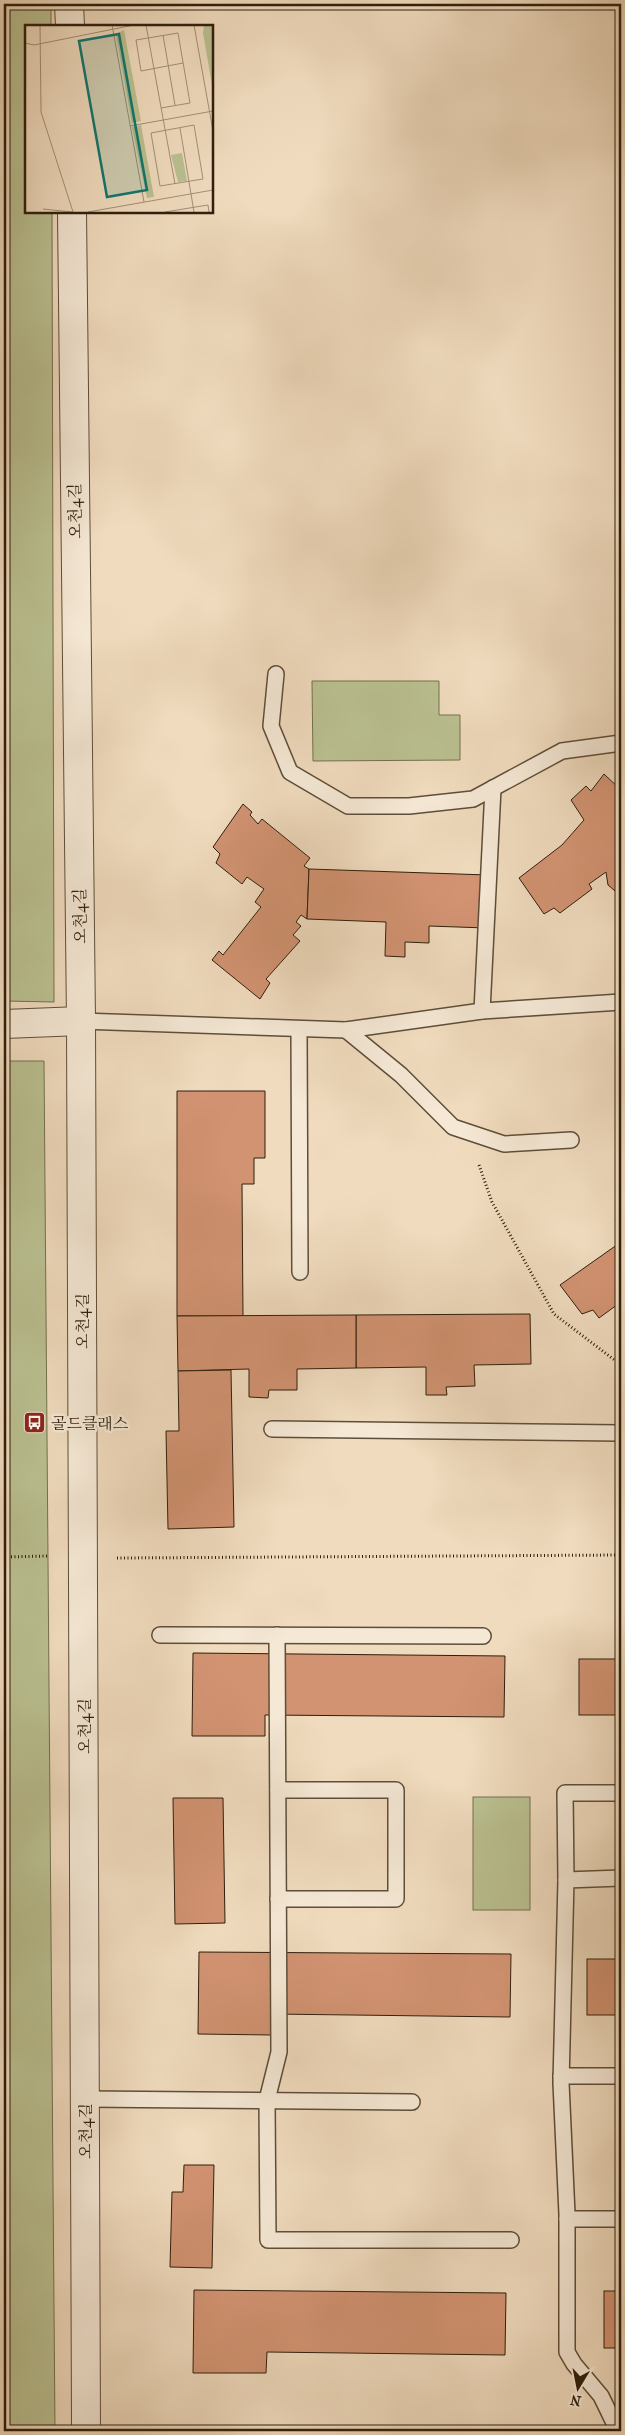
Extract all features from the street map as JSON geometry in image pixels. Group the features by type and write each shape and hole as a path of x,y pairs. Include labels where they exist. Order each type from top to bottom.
{"street":[{"path":"70,4 70,25"},
{"name":"오천4길","path":"72,212 81,1021 86,2431"},
{"path":"4,1024 81,1021"}],"lane":[{"path":"276,674 271,726 290,772 348,806 409,806 472,799 562,751 621,743"},
{"path":"482,1011 493,788"},
{"path":"81,1021 346,1030 482,1011 621,1002"},
{"path":"299,1029 300,1272"},
{"path":"346,1030 401,1075 453,1127 504,1144 571,1140"},
{"path":"272,1430 621,1433"},
{"path":"160,1635 483,1636"},
{"path":"277,1635 279,2052 267,2100 268,2240 511,2240"},
{"path":"278,1790 396,1790 396,1899 278,1899"},
{"path":"618,2431 601,2396 574,2364 567,2352 567,2219 561,2076 566,1880 565,1793 621,1793"},
{"path":"566,1880 621,1878"},
{"path":"561,2076 621,2076"},
{"path":"85,2099 412,2102"},
{"path":"567,2219 621,2219"}],"path":[{"path":"472,1133 482,1177 492,1202 554,1314 621,1365"},
{"path":"4,1556 83,1558 621,1554"}],"green space":[{"path":"4,4 51,4 51,25 25,25 25,212 52,212 54,1002 4,1001"},
{"path":"312,681 439,681 439,715 460,715 460,760 313,761"},
{"path":"4,1061 44,1061 55,2431 4,2431"},
{"path":"473,1797 530,1797 530,1910 473,1910"}],"building":[{"path":"604,774 621,790 621,896 608,885 606,872 589,884 592,889 560,913 554,908 544,914 519,878 562,845 584,820 571,800 586,786 591,791"},
{"path":"243,804 252,812 250,815 258,824 262,819 310,858 304,866 309,869 307,919 301,915 296,922 301,926 293,935 300,941 266,979 270,983 260,999 212,960 219,951 223,955 261,907 255,902 264,889 247,877 242,884 216,863 220,854 213,847"},
{"path":"309,869 488,875 486,928 429,926 429,943 405,942 405,957 385,956 386,922 307,919"},
{"path":"177,1091 265,1091 265,1158 254,1158 254,1184 242,1184 243,1316 177,1316"},
{"path":"621,1210 621,1226 615,1221"},
{"path":"621,1242 621,1302 599,1318 593,1310 582,1314 560,1285"},
{"path":"530,1314 531,1364 474,1365 475,1386 446,1387 447,1395 426,1395 426,1367 356,1368 356,1315"},
{"path":"356,1315 356,1368 297,1369 297,1390 269,1390 268,1398 249,1397 249,1369 178,1371 177,1316"},
{"path":"231,1370 234,1527 168,1529 166,1431 179,1431 178,1371"},
{"path":"193,1653 505,1656 504,1717 265,1715 265,1736 192,1736"},
{"path":"579,1659 621,1659 621,1715 579,1715"},
{"path":"173,1798 223,1798 225,1923 175,1924"},
{"path":"199,1952 511,1954 510,2017 272,2014 272,2035 198,2034"},
{"path":"587,1959 621,1959 621,2015 587,2015"},
{"path":"184,2165 214,2165 212,2268 170,2267 172,2192 183,2192"},
{"path":"194,2290 506,2293 505,2355 267,2352 266,2373 193,2373"},
{"path":"604,2291 621,2291 621,2348 604,2348"}],"place":[{"name":"골드클래스","path":"35,1423"}]}
